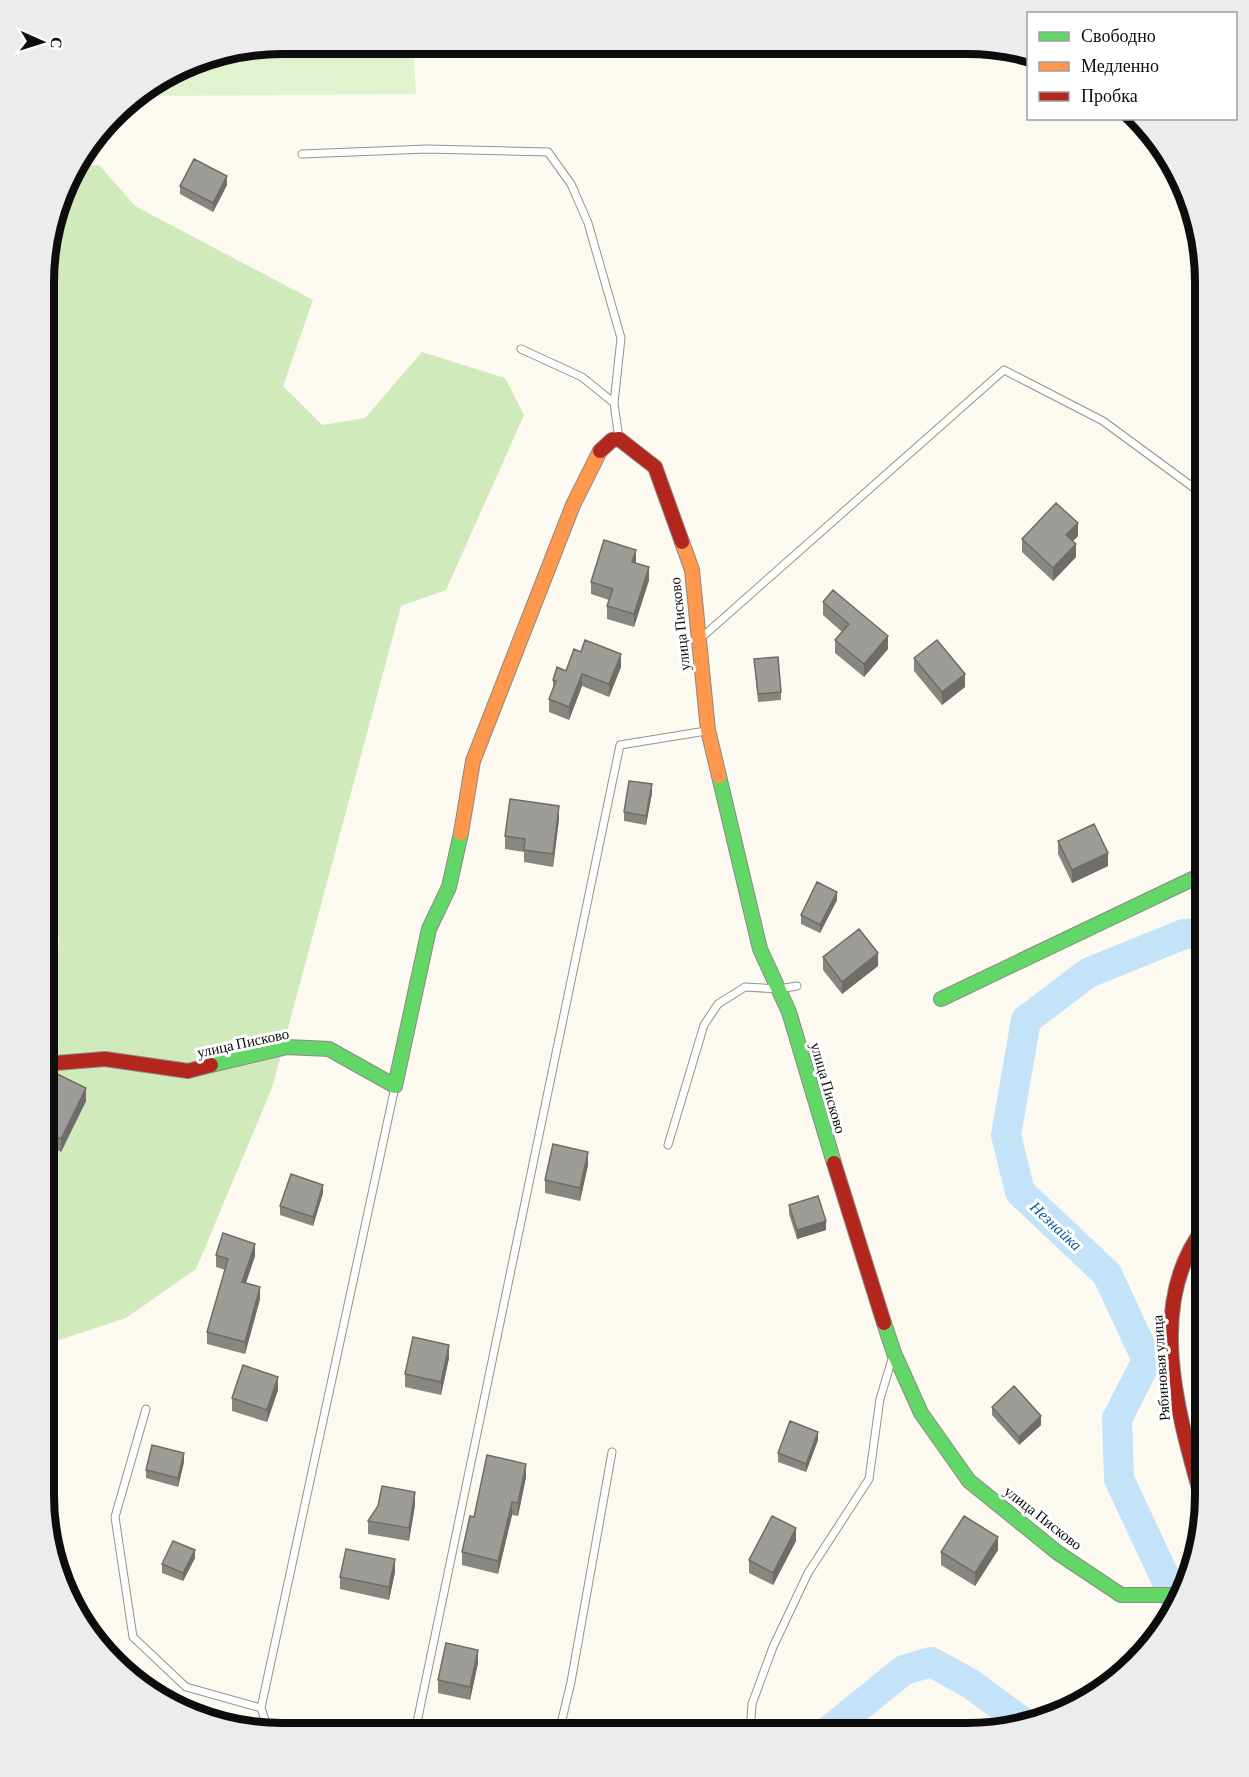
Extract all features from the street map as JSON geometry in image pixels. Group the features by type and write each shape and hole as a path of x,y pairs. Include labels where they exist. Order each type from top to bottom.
{"street":[{"name":"улица Писково","path":"619,439 655,467 692,570 708,730 760,950 789,1012 837,1178 894,1353 921,1413 969,1481 1058,1553 1121,1594 1172,1595"},
{"path":"395,1086 429,929 449,887 459,847 473,761 573,505 602,447 612,440 619,439"},
{"path":"941,999 1195,878"},
{"name":"улица Писково","path":"54,1063 105,1059 189,1071 288,1047 329,1049 395,1086"},
{"name":"Рябиновая улица","path":"1195,1241 1184,1256 1172,1318 1178,1413 1195,1474"}],"lane":[{"path":"302,154 427,149 548,152 572,184 588,223 621,338 614,403 619,439"},
{"path":"521,349 582,377 614,403"},
{"path":"698,641 1004,370 1103,421 1195,489"},
{"path":"416,1723 620,745 708,730"},
{"path":"668,1145 704,1025 718,1004 745,987 779,989 798,986"},
{"path":"266,1723 261,1708 395,1086"},
{"path":"751,1723 752,1704 778,1637 808,1573 869,1479 880,1399 894,1353"},
{"path":"146,1409 115,1518 132,1636 186,1687 261,1708"},
{"path":"561,1723 571,1682 612,1452"}],"green space":[{"path":"267,54 414,54 416,94 150,96 195,71 238,58"},
{"path":"99,165 135,206 313,300 283,386 322,425 365,418 422,352 505,378 524,415 446,590 401,606 272,1088 196,1269 126,1318 59,1340 54,1347 54,996 59,938 54,937 54,267 58,238 66,209 86,166"}],"building":[{"path":"194,159 227,176 213,203 180,186"},
{"path":"1056,503 1078,523 1066,535 1076,544 1053,568 1022,539"},
{"path":"604,540 636,550 632,562 649,567 634,614 607,606 613,589 591,582"},
{"path":"833,590 888,636 864,664 835,640 849,624 823,602"},
{"path":"585,640 621,654 609,684 582,674 569,707 549,699 556,681 553,680 557,667 566,671 574,649 581,652"},
{"path":"937,640 965,674 942,692 914,658"},
{"path":"778,657 781,692 758,694 754,659"},
{"path":"629,781 652,784 646,816 624,812"},
{"path":"510,799 559,806 553,854 524,850 525,839 505,836"},
{"path":"1094,824 1108,853 1072,870 1058,841"},
{"path":"817,882 837,892 820,925 801,915"},
{"path":"859,929 878,953 842,982 823,957"},
{"path":"54,1072 86,1088 61,1139 54,1136"},
{"path":"553,1144 588,1152 580,1188 545,1180"},
{"path":"291,1174 323,1185 313,1217 280,1206"},
{"path":"818,1196 826,1221 797,1230 789,1205"},
{"path":"223,1233 255,1244 242,1282 260,1287 245,1342 207,1332 228,1259 216,1255"},
{"path":"413,1337 449,1345 441,1382 405,1374"},
{"path":"243,1365 278,1377 267,1410 232,1398"},
{"path":"1014,1386 1041,1416 1019,1437 992,1407"},
{"path":"790,1421 818,1432 806,1464 778,1453"},
{"path":"152,1445 184,1453 178,1478 146,1470"},
{"path":"487,1455 526,1464 518,1503 512,1502 498,1561 462,1552 470,1516 474,1517"},
{"path":"382,1486 415,1492 409,1528 368,1521 378,1506"},
{"path":"772,1516 796,1528 773,1573 749,1560"},
{"path":"964,1516 998,1537 975,1573 941,1552"},
{"path":"173,1541 195,1550 183,1573 162,1564"},
{"path":"346,1549 395,1559 389,1587 340,1577"},
{"path":"446,1643 478,1650 470,1687 438,1680"}],"waterway":[{"name":"Незнайка","path":"1172,1593 1119,1479 1117,1419 1147,1360 1107,1274 1020,1192 1006,1135 1026,1020 1088,973 1184,934 1195,933"},
{"name":"Незнайка","path":"838,1723 904,1670 931,1662 971,1684 1016,1718"}],"traffic: fast":[{"path":"719,776 760,949 789,1012 834,1163"},
{"path":"211,1065 287,1047 329,1049 395,1086 429,929 449,887 461,833"},
{"path":"941,999 1195,878"},
{"path":"884,1323 894,1353 921,1413 969,1481 1058,1553 1121,1595 1172,1595"}],"traffic: slow":[{"path":"461,833 473,761 573,505 600,451"},
{"path":"682,542 692,570 708,730 719,776"}],"traffic: jam":[{"path":"600,451 612,440 619,439 655,467 682,542"},
{"path":"54,1063 105,1059 188,1071 211,1065"},
{"path":"834,1163 884,1323"},
{"path":"1195,1243 1186,1258 1175,1292 1171,1328 1172,1366 1178,1403 1195,1473"}]}
